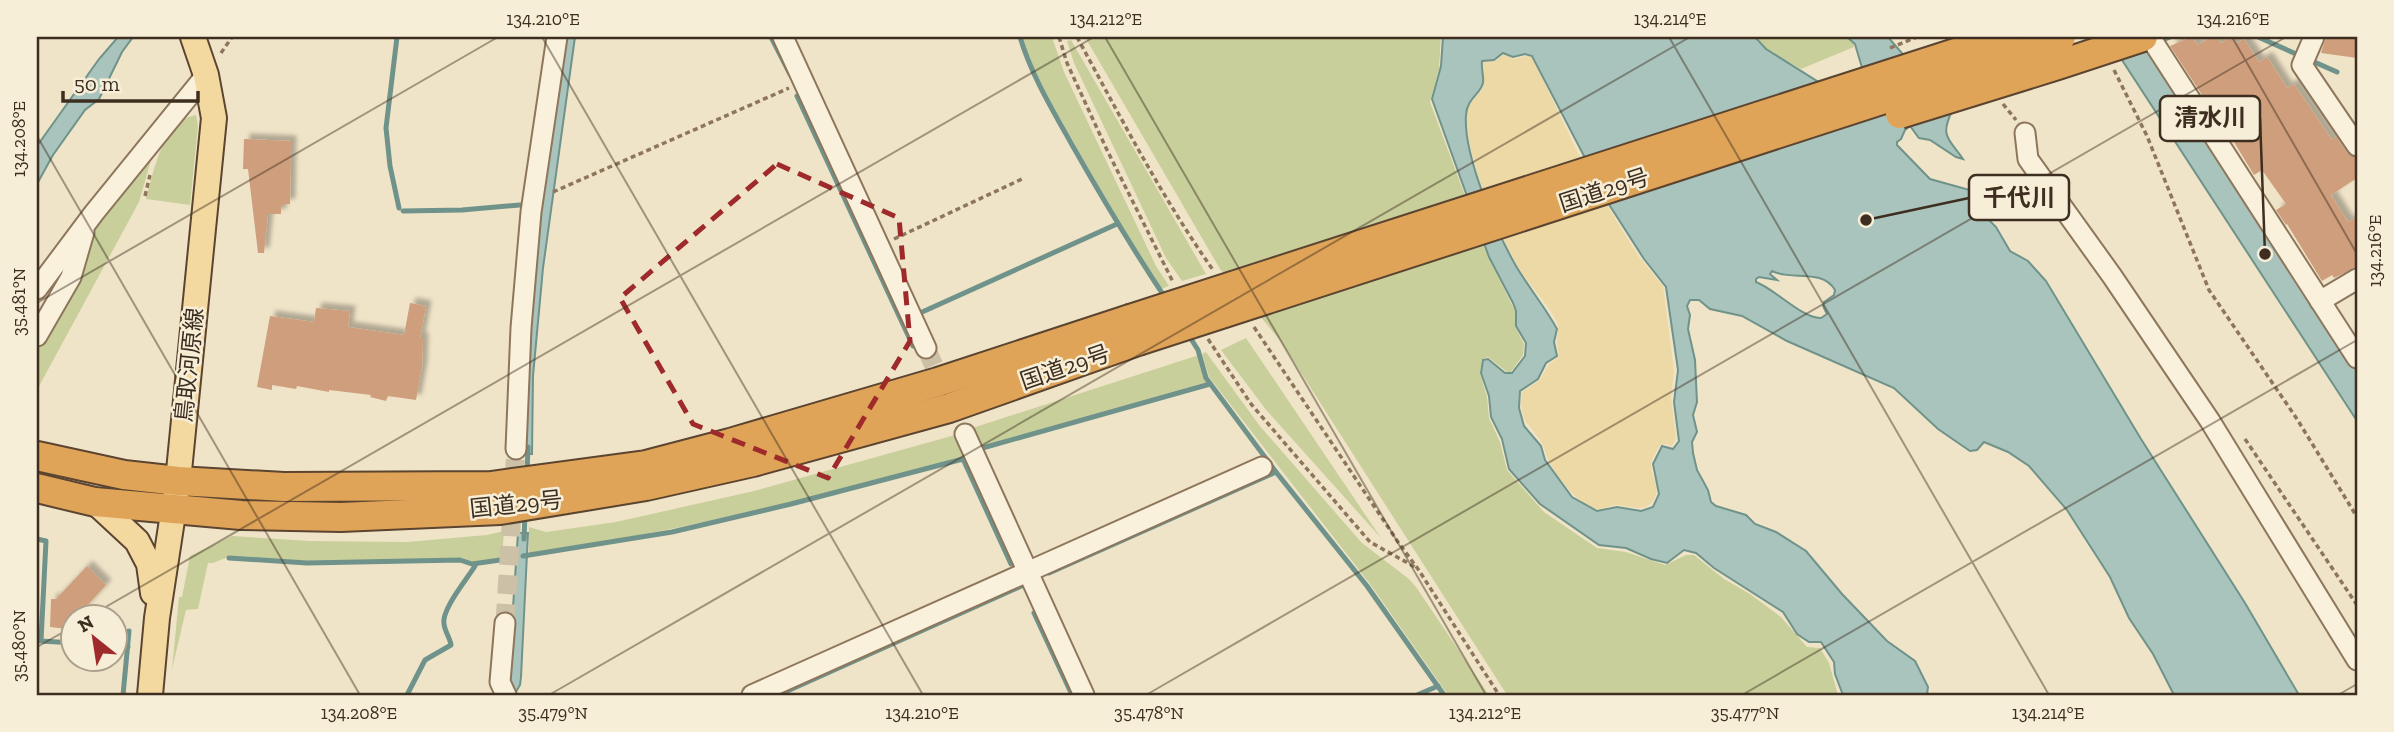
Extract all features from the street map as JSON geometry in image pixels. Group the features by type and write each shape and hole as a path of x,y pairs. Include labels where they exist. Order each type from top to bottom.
{"highway":[{"path":"1718,129 1949,37"},
{"name":"国道29号","path":"37,488 95,502 241,515 341,517 500,510 646,486 753,462 949,408 1134,330 1718,129 2004,37"},
{"name":"国道29号","path":"37,456 124,475 284,487 491,486 646,465 937,382 1134,330 1531,214 2008,59 2061,37"},
{"path":"1531,214 1569,215 2143,37"}],"main road":[{"name":"鳥取河原線","path":"150,695 157,618 178,481 214,118 206,75 194,41"},
{"path":"95,502 137,541 144,553 149,564 157,618"}],"street":[{"path":"516,449 521,328 534,193 557,37"},
{"path":"783,37 926,348"},
{"path":"2150,37 2357,358"},
{"path":"2314,37 2302,65 2357,146"},
{"path":"37,289 88,221 206,75"},
{"path":"2025,133 2028,159 2112,276 2210,421 2357,660"},
{"path":"37,336 71,277 88,221"},
{"path":"2320,301 2357,279"},
{"path":"965,435 1084,695"},
{"path":"752,695 1262,467"},
{"path":"505,623 500,682 506,695"}],"path":[{"path":"2113,68 2147,136 2210,290 2297,419 2357,517"},
{"path":"534,193 557,192 803,81"},
{"path":"879,246 1022,179"},
{"path":"1398,542 1499,695"}],"highlighted area":[{"path":"777,164 899,218 910,341 828,478 693,424 620,298"}],"green space":[{"path":"1022,37 1052,37 1064,72 1156,266 1169,286 1161,289 1115,215 1044,89"},
{"path":"1085,37 1441,37 1439,68 1430,102 1488,257 1515,311 1515,326 1524,344 1523,355 1511,372 1507,372 1488,357 1482,360 1480,373 1487,397 1489,418 1500,442 1507,470 1544,512 1597,548 1626,552 1665,565 1686,555 1694,555 1724,579 1781,617 1807,647 1820,648 1829,663 1838,695 1507,695 1280,340 1220,269"},
{"path":"1756,37 1846,37 1854,47 1801,69 1767,49"},
{"path":"1071,40 1206,274 1182,281 1166,258 1074,63 1067,41"},
{"path":"196,115 198,126 190,205 146,199 156,162 167,137 184,119"},
{"path":"153,153 139,202 37,390 37,343 74,279 100,217"},
{"path":"1246,338 1381,538 1267,411 1221,350"},
{"path":"1206,352 1259,425 1362,543 1416,587 1489,695 1448,695 1370,584 1209,377 1202,354"},
{"path":"1199,355 1207,382 978,447 969,429"},
{"path":"955,435 965,457 694,524 529,553 529,527 546,532 616,522 754,491"},
{"path":"504,531 502,559 473,563 461,559 309,562 228,557 208,563 198,609 186,610 172,669 179,597 182,597 190,556 232,536 310,541 407,542"}],"sand":[{"path":"1504,54 1514,59 1532,57 1577,151 1617,222 1639,257 1663,286 1674,371 1671,398 1676,439 1672,446 1660,445 1653,458 1651,470 1656,492 1653,501 1645,507 1615,505 1597,509 1583,502 1556,474 1543,445 1526,422 1522,411 1522,392 1540,380 1549,364 1559,357 1558,325 1519,268 1502,236 1473,157 1467,121 1468,108 1484,84 1483,62 1496,61"}],"water":[{"path":"118,37 133,37 122,52 99,99 85,110 53,155 37,184 37,146 99,59"},
{"path":"563,37 575,37 543,268 533,376 532,454 522,454 538,217 543,198"},
{"path":"1443,37 1755,37 1766,49 1852,103 1868,88 1855,44 1847,37 1888,37 1952,111 1946,132 1963,159 1930,140 1919,138 1910,126 1897,145 1930,179 1977,192 1989,211 1988,219 2010,251 2028,261 2046,281 2299,695 2174,695 2153,654 2129,618 2110,577 2067,510 2029,466 2008,452 1984,442 1977,450 1970,451 1938,429 1894,388 1787,341 1742,316 1710,309 1699,300 1690,300 1687,306 1690,315 1688,329 1695,360 1697,402 1693,415 1697,432 1692,442 1697,470 1711,502 1746,515 1755,524 1776,532 1806,551 1887,641 1915,661 1928,687 1927,695 1843,695 1835,674 1834,662 1821,642 1809,642 1797,634 1783,612 1714,568 1696,553 1684,550 1667,563 1626,548 1599,545 1540,504 1509,469 1502,439 1491,417 1489,396 1481,373 1483,360 1488,359 1505,373 1512,373 1525,356 1526,343 1516,326 1513,303 1489,257 1432,99 1441,66","holes":["1503,53 1513,57 1525,54 1532,56 1610,206 1644,259 1666,287 1678,370 1674,402 1679,441 1673,449 1662,446 1653,464 1659,494 1653,507 1641,511 1617,507 1597,511 1572,497 1545,460 1541,446 1524,426 1519,408 1520,391 1538,379 1546,363 1557,356 1554,342 1557,329 1516,266 1499,233 1475,171 1466,132 1467,109 1483,83 1482,61 1494,60","1772,271 1814,277 1829,283 1835,290 1834,295 1824,302 1827,314 1821,318 1806,314 1756,282 1759,277 1777,280 1770,274"]},
{"path":"2107,37 2140,37 2357,371 2357,421"},
{"path":"518,533 528,533 521,677 514,695 508,682"},
{"path":"1024,582 1025,586 782,695 776,695"}],"building":[{"path":"2191,37 2198,45 2211,37 2216,37 2221,43 2230,37 2237,43 2244,39 2259,62 2267,57 2287,88 2294,84 2332,140 2336,136 2347,153 2357,158 2357,178 2331,195 2348,222 2357,217 2357,267 2322,281 2276,210 2286,204 2262,170 2254,175 2227,129 2170,46"},
{"path":"2326,37 2357,37 2357,58 2321,53"},
{"path":"244,139 291,141 290,204 281,205 281,214 268,214 264,253 258,253 248,169 243,169"},
{"path":"410,303 426,306 420,338 423,338 422,367 416,400 388,396 386,401 370,397 371,395 297,386 296,389 272,385 272,390 257,387 270,316 314,322 316,308 350,311 348,327 404,335"},
{"path":"87,566 106,585 91,602 60,602 60,628 50,627 51,599 56,599"}],"waterway":[{"path":"397,37 386,128 390,166 399,208"},
{"path":"771,37 790,74"},
{"path":"1020,37 1036,78 1057,117 1117,222 1166,299"},
{"path":"2157,42 2170,37"},
{"path":"2258,37 2337,72"},
{"path":"797,96 913,346"},
{"path":"403,211 520,205"},
{"path":"920,313 1117,224"},
{"path":"1188,334 1198,350 1206,378 1276,472 1367,586 1444,695"},
{"path":"979,449 1210,384"},
{"path":"527,472 528,447"},
{"path":"523,556 672,532 963,459 1011,564"},
{"path":"1049,573 1276,472"},
{"path":"524,539 525,514"},
{"path":"37,539 46,541 41,641 60,642"},
{"path":"229,558 307,563 460,560 472,564 500,560"},
{"path":"407,695 425,660 451,645 445,627 446,611 475,566"},
{"path":"1034,613 1072,695"},
{"path":"123,695 125,672"},
{"path":"1417,695 1438,686"}],"tunnel":[{"path":"926,348 965,434"},
{"path":"505,623 516,449"}],"place":[{"name":"千代川","path":"1866,220"},
{"name":"清水川","path":"2265,254"}]}
